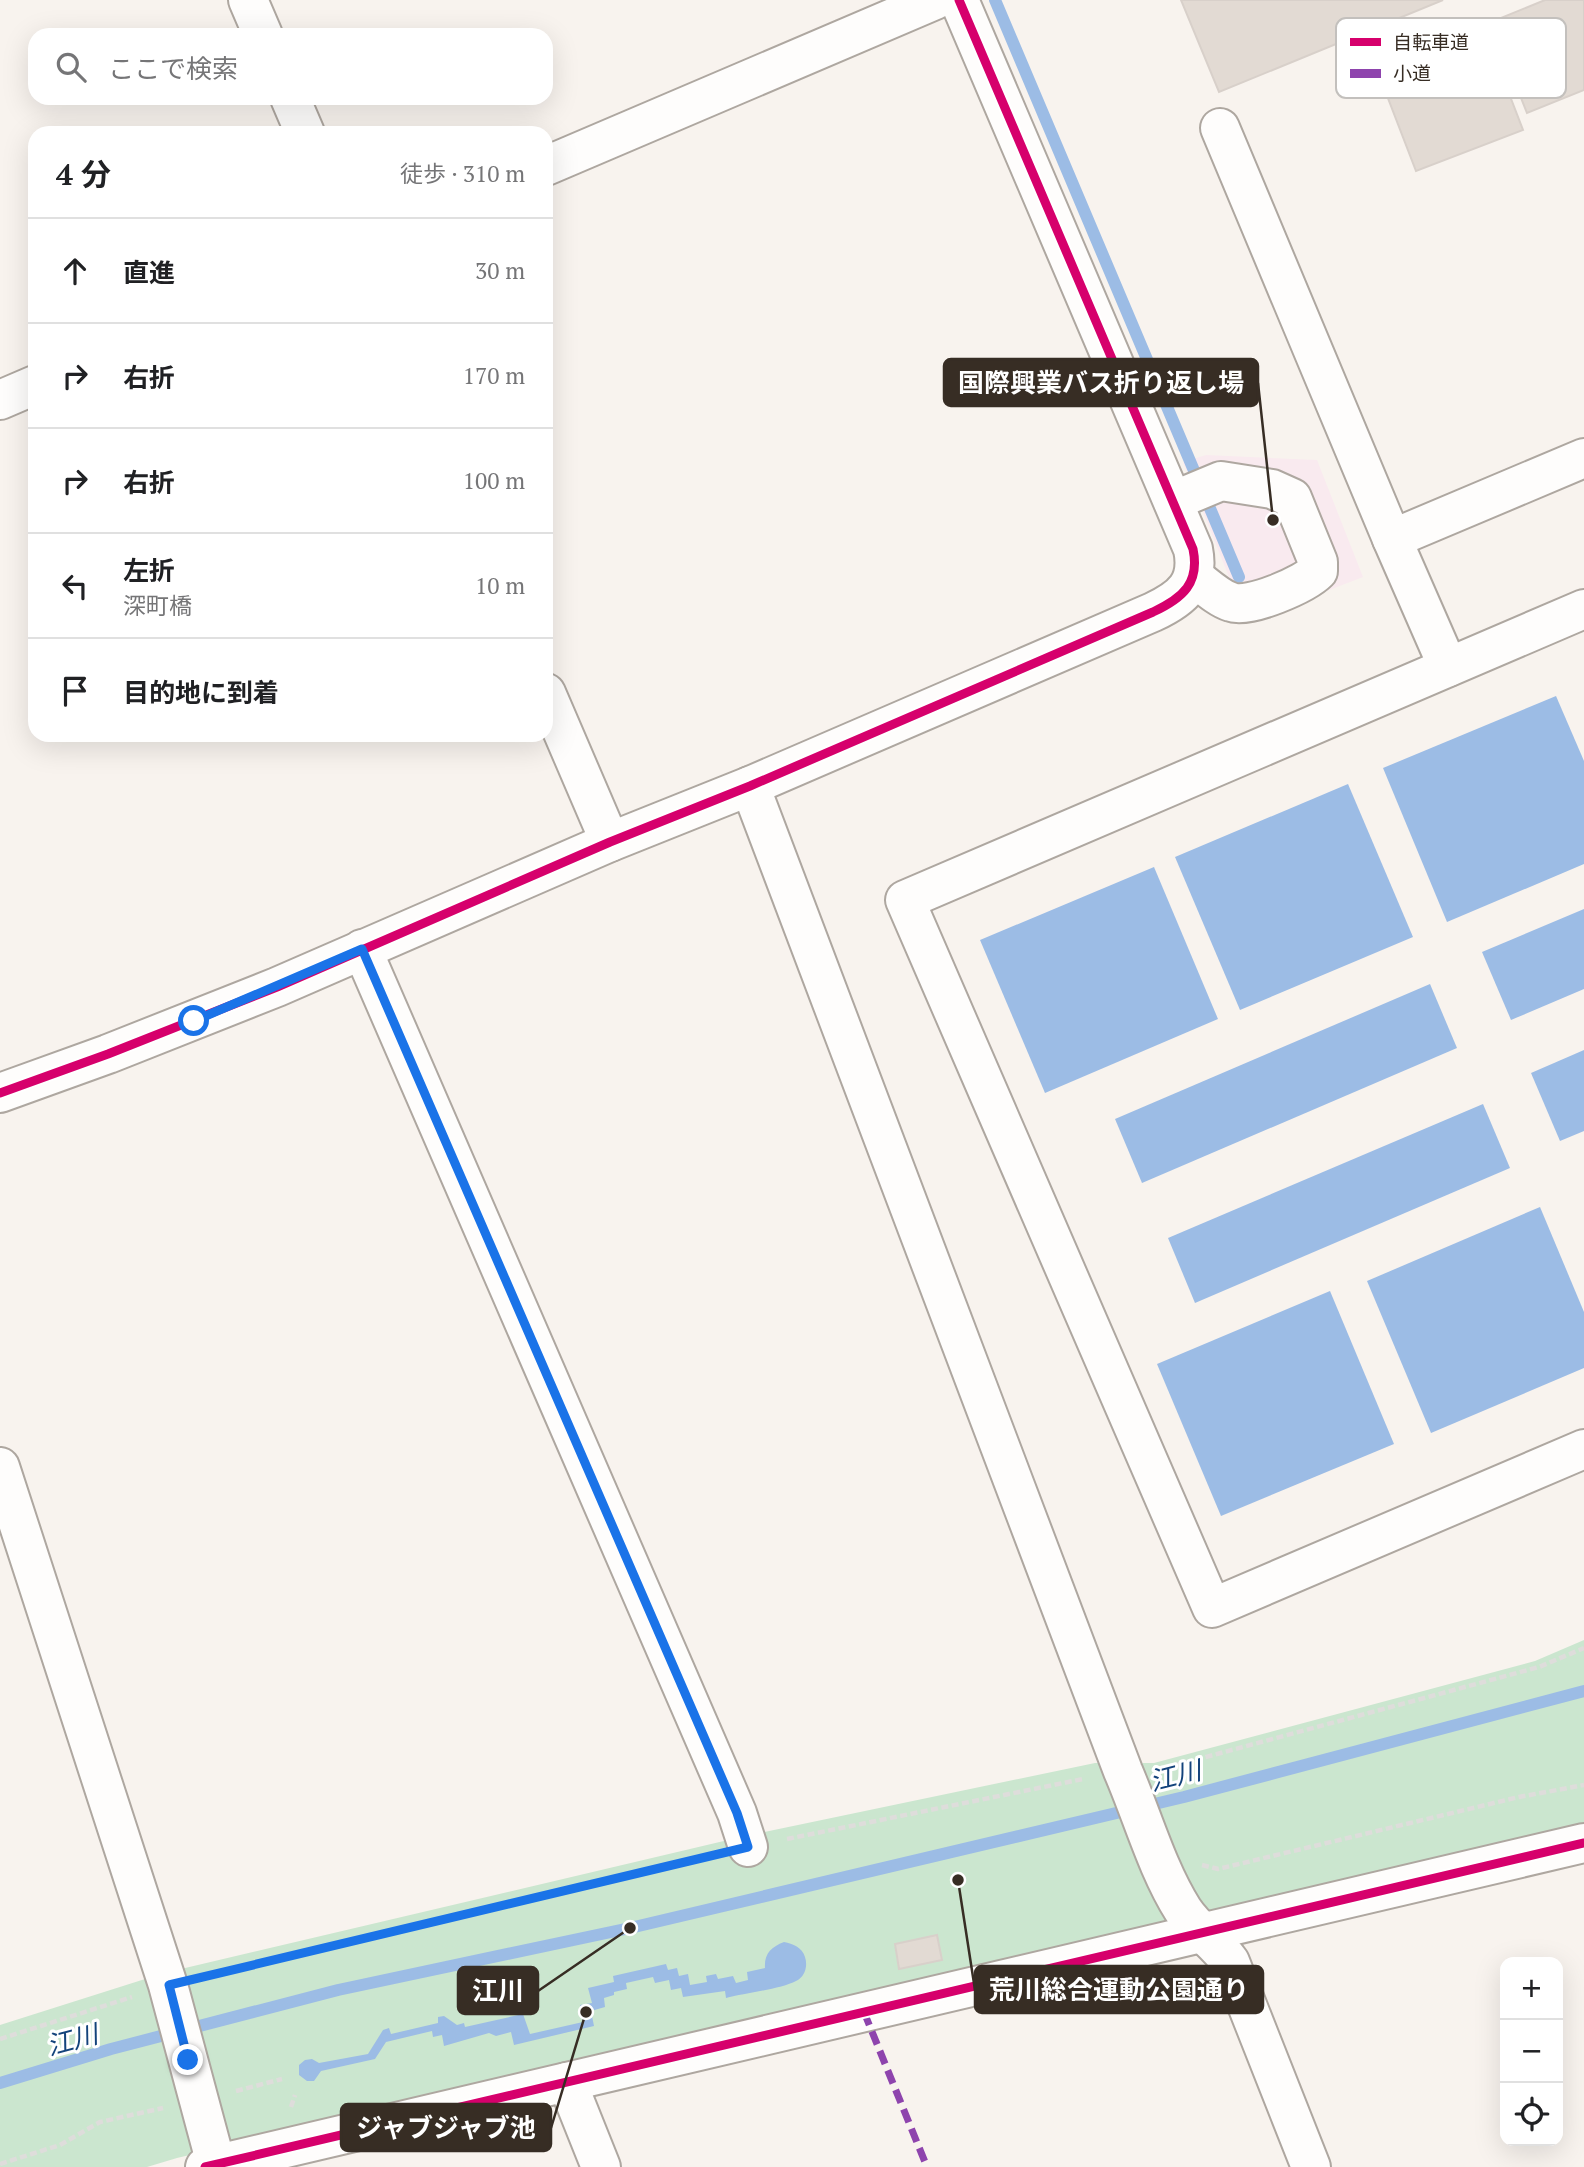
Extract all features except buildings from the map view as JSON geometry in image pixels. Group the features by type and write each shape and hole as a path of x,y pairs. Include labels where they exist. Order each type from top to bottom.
{"street":[{"path":"248,0 260,28"},
{"path":"553,163 935,0"},
{"path":"0,1093 169,1030 610,842 750,786 1153,612 1178,598 1194,577 1196,568 1193,549 959,0"},
{"path":"293,105 302,126"},
{"path":"1220,128 1448,667"},
{"path":"0,400 28,388"},
{"path":"1392,539 1584,458"},
{"path":"1173,501 1221,481 1282,492 1292,498 1318,562 1318,571 1310,579 1250,603 1233,604 1194,577"},
{"path":"1584,609 905,900 1212,1608 1584,1449"},
{"path":"553,709 610,842"},
{"path":"750,786 1125,1777 1180,1906 1190,1920 1218,1945 1230,1962 1311,2167"},
{"path":"362,949 737,1813 748,1847"},
{"path":"0,1467 171,1994 211,2165 264,2160 567,2082 1584,1843"},
{"path":"567,2082 601,2167"}],"path":[{"path":"0,2039 748,1847 1167,1767 1539,1667 1584,1648"},
{"path":"1196,1864 1218,1869 1518,1797 1584,1785"},
{"path":"225,2093 282,2079"},
{"path":"0,2164 60,2146 100,2122 175,2105"}],"shaded area":[{"path":"1206,455 1317,460 1363,577 1247,622 1183,462"}],"green space":[{"path":"1584,1640 1584,1827 1229,1908 147,2167 0,2167 0,2025 164,1973 745,1836 1095,1763 1154,1763 1535,1661"}],"water":[{"path":"1556,696 1584,761 1584,864 1447,922 1383,768"},
{"path":"1348,784 1413,937 1240,1010 1175,857"},
{"path":"1154,867 1218,1019 1045,1093 980,940"},
{"path":"1584,909 1584,989 1511,1020 1482,952"},
{"path":"1430,984 1457,1048 1142,1183 1115,1119"},
{"path":"1584,1050 1584,1131 1560,1141 1531,1073"},
{"path":"1483,1104 1510,1168 1195,1303 1168,1238"},
{"path":"1540,1207 1584,1312 1584,1368 1431,1433 1367,1281"},
{"path":"1330,1291 1394,1444 1221,1516 1157,1364"},
{"path":"784,1942 799,1948 806,1960 804,1974 789,1984 726,1998 725,1991 683,1997 681,1988 671,1990 669,1980 655,1983 653,1977 626,1983 627,1989 604,1998 605,2007 591,2011 594,2026 514,2045 511,2032 496,2036 489,2033 444,2046 442,2035 433,2037 432,2031 386,2042 375,2059 321,2071 314,2081 307,2081 299,2075 299,2065 305,2060 312,2059 319,2063 368,2054 383,2030 389,2028 391,2034 438,2023 438,2017 444,2016 457,2025 464,2023 465,2027 523,2014 530,2034 583,2022 580,2005 592,2003 588,1988 614,1982 613,1976 666,1964 668,1970 677,1968 679,1976 688,1974 690,1985 707,1982 706,1976 716,1974 718,1979 733,1976 736,1983 748,1980 747,1972 765,1968 769,1952"}],"waterway":[{"path":"995,0 1239,577"},
{"name":"江川","path":"0,2083 111,2049 338,1990 630,1928 1184,1797 1584,1691"}],"marked path":[{"path":"864,2012 927,2167"}],"cycle path":[{"path":"0,1093 108,1054 277,987 610,842 750,786 1153,612 1181,595 1194,571 1193,549 959,0"},
{"path":"205,2167 1584,1843"}],"place":[{"name":"国際興業バス折り返し場","path":"1273,520"},
{"name":"荒川総合運動公園通り","path":"958,1880"},
{"name":"江川","path":"630,1928"},
{"name":"ジャブジャブ池","path":"586,2012"}],"route":[{"path":"188,2060 169,1985 748,1847 737,1813 362,949 194,1021"}]}
